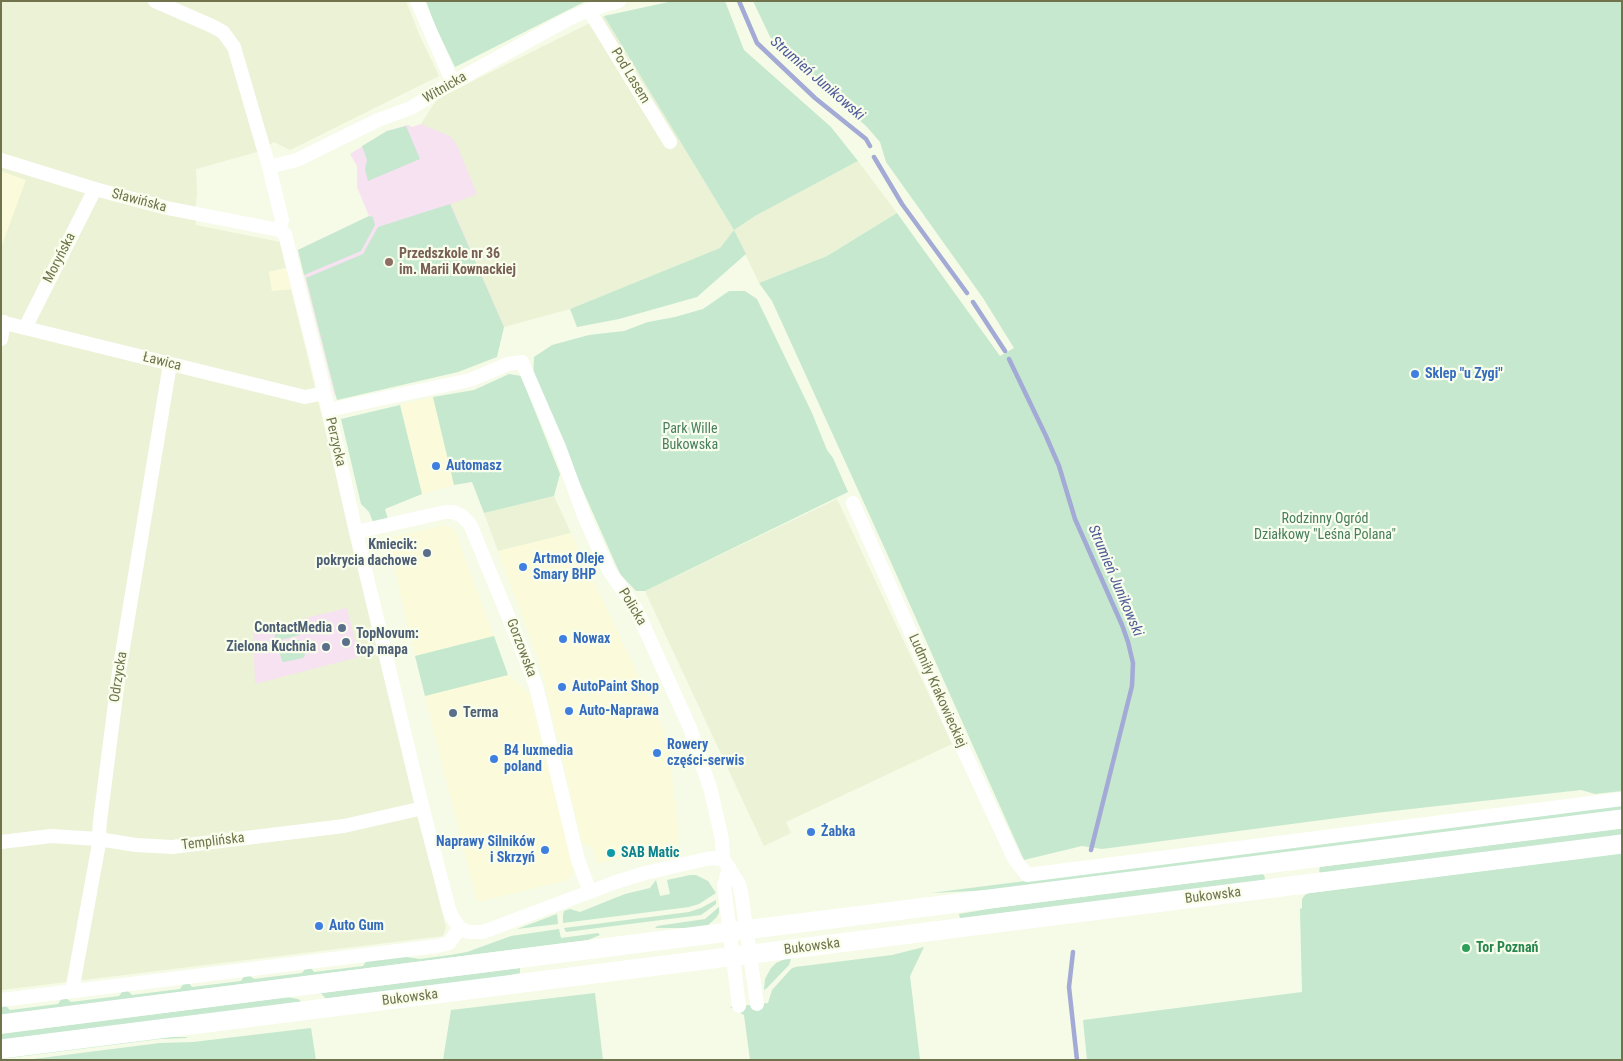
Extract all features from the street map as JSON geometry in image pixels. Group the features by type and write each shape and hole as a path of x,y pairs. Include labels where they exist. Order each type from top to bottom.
{"main road":[{"name":"Bukowska","path":"1,1024 1622,819"},
{"name":"Bukowska","path":"1,1049 1622,844"}],"street":[{"name":"Perzycka","path":"155,1 223,32 229,39 237,56 269,167 282,220 279,230 285,234 423,808 449,909 460,928"},
{"path":"417,1 453,83"},
{"name":"Witnicka","path":"269,167 297,160 378,120 411,108 570,18 619,1"},
{"name":"Pod Lasem","path":"589,10 670,142"},
{"name":"Sławińska","path":"1,160 95,189 167,208 279,230"},
{"name":"Moryńska","path":"25,328 95,189"},
{"path":"1,339 3,322"},
{"name":"Ławica","path":"3,322 305,397 324,393"},
{"name":"Policka","path":"328,410 470,380 508,364 522,362 559,447 585,518 608,568 636,609 690,728 711,791 726,863 739,884 738,931 742,956"},
{"name":"Odrzycka","path":"72,991 98,849 119,672 170,364"},
{"name":"Ludmiły Krakowieckiej","path":"853,503 955,732 1015,860 1027,875 1622,799"},
{"name":"Gorzowska","path":"356,532 445,512 453,512 462,516 470,524 538,693 578,860 590,892"},
{"name":"Templińska","path":"1,842 51,836 98,839 172,848 344,826 423,808"},
{"path":"1,1000 449,943 460,928 468,932 483,932 644,874 711,858 726,863"},
{"path":"742,956 757,1004"},
{"path":"739,1006 742,956"}],"shaded area":[{"path":"1,1 406,1 439,76 290,150 274,142 257,152 196,169 197,194 195,210 196,225 280,242 286,268 269,272 272,291 291,289 446,928 443,936 1,990"},
{"path":"604,16 734,230 720,248 570,309 504,327 450,204 421,124 437,99"},
{"name":"Przedszkole nr 36 im. Marii Kownackiej","path":"421,124 450,136 457,145 477,194 451,204 504,327 335,396 298,250 369,216 357,187 357,166 350,154 387,131 408,125 412,127"},
{"path":"858,161 897,213 827,256 759,283 734,230 755,216"},
{"path":"1,171 26,180 1,248"},
{"path":"286,268 291,289 272,291 269,272"},
{"path":"433,397 454,485 422,494 400,405"},
{"path":"554,496 571,533 498,551 484,513"},
{"path":"837,499 952,744 786,822 791,833 764,846 645,591"},
{"path":"445,525 454,529 494,636 415,656 387,538"},
{"path":"571,533 664,730 670,753 679,844 597,864 593,848 582,843 541,667 498,551"},
{"path":"347,608 359,657 255,684 253,631"},
{"path":"508,675 530,695 574,870 568,880 477,902 425,696"}],"green space":[{"path":"426,1 586,1 455,67 436,28"},
{"path":"673,1 725,1 744,50 831,127 858,161 755,216 734,230 604,16"},
{"name":"Rodzinny Ogród Działkowy \"Leśna Polana\"","path":"753,1 1622,1 1622,791 1595,794 1581,790 1375,813 1102,849 1082,846 1024,860 772,301 759,283 827,256 897,213 1000,356 1014,348 983,298 886,162 880,142 867,127 772,41"},
{"path":"406,126 420,159 368,181 365,169 367,160 362,146 387,131"},
{"name":"Przedszkole nr 36 im. Marii Kownackiej","path":"450,204 504,327 497,357 458,372 337,400 306,278 363,254 378,227"},
{"path":"369,216 373,217 375,225 361,251 304,275 298,250"},
{"path":"734,230 746,254 697,297 619,319 577,327 570,309 720,248"},
{"name":"Park Wille Bukowska","path":"729,291 745,291 757,299 848,492 645,591 636,591 620,574 533,378 534,357 552,345 589,335 624,331 648,322 703,309"},
{"path":"509,374 521,376 560,474 554,496 484,513 472,482 454,485 433,397 474,390"},
{"path":"400,405 422,494 385,509 388,519 373,522 369,512 361,504 341,419"},
{"path":"297,623 300,635 276,641 273,628"},
{"path":"494,636 508,675 425,696 415,656"},
{"path":"299,640 305,655 303,658 282,661 278,647 280,644"},
{"path":"1622,805 1622,810 993,890 931,893"},
{"path":"1622,828 1622,835 1321,873 1319,871 1320,867"},
{"name":"Tor Poznań","path":"1622,853 1622,1060 1087,1060 1083,1020 1302,992 1300,909 1302,908 1302,899 1309,893"},
{"path":"1262,874 1265,879 1263,881 960,919 959,914 994,908"},
{"path":"696,875 708,881 716,893 699,904 689,907 563,923 564,911 570,909 580,912 625,894 650,888 656,880 660,896 670,894 667,880"},
{"path":"716,900 716,904 701,915 566,932 564,928 689,912"},
{"path":"719,907 719,913 716,918 707,926 695,928 655,928 657,926 705,919"},
{"path":"557,914 558,924 517,929"},
{"path":"559,929 561,938 598,933 600,935 588,940 1,1015 1,1006 5,1005 10,1010 58,1004 62,998 66,998 71,1002 119,996 123,991 127,990 132,995 180,989 184,983 188,982 192,987 241,981 245,975 249,975 254,979 302,973 306,968 310,967 314,972 363,966 367,960 399,956 420,959 450,955 467,952 511,936"},
{"path":"924,947 910,976 920,1060 750,1060 744,1015 730,1007 768,1003 772,990 795,967 892,955"},
{"path":"785,959 791,959 789,965 764,990 765,979 771,968 776,963"},
{"path":"520,968 520,973 502,977 326,999 321,993"},
{"path":"595,993 603,1060 443,1060 451,1010"},
{"path":"287,997 298,999 302,1002 1,1040 1,1034"},
{"path":"311,1028 316,1060 25,1060 160,1043 193,1042"},
{"path":"166,1037 187,1038 160,1039 1,1059 1,1058"}],"waterway":[{"name":"Strumień Junikowski","path":"739,1 757,43 815,98 866,139 870,146"},
{"name":"Strumień Junikowski","path":"874,157 902,204 967,293"},
{"name":"Strumień Junikowski","path":"973,302 1005,351"},
{"name":"Strumień Junikowski","path":"1009,359 1059,466 1075,519 1122,625 1133,663 1132,686 1091,850"},
{"name":"Strumień Junikowski","path":"1073,952 1069,987 1077,1060"}],"place":[{"name":"Przedszkole nr 36 im. Marii Kownackiej","path":"389,262"},
{"name":"Sklep \"u Zygi\"","path":"1415,374"},
{"name":"Automasz","path":"436,466"},
{"name":"Kmiecik: pokrycia dachowe","path":"427,553"},
{"name":"Artmot Oleje Smary BHP","path":"523,567"},
{"name":"ContactMedia","path":"342,628"},
{"name":"Nowax","path":"563,639"},
{"name":"TopNovum: top mapa","path":"346,642"},
{"name":"Zielona Kuchnia","path":"326,647"},
{"name":"AutoPaint Shop","path":"562,687"},
{"name":"Auto-Naprawa","path":"569,711"},
{"name":"Terma","path":"453,713"},
{"name":"Rowery części-serwis","path":"657,753"},
{"name":"B4 luxmedia poland","path":"494,759"},
{"name":"Żabka","path":"811,832"},
{"name":"Naprawy Silników i Skrzyń","path":"545,850"},
{"name":"SAB Matic","path":"611,853"},
{"name":"Auto Gum","path":"319,926"},
{"name":"Tor Poznań","path":"1466,948"}]}
